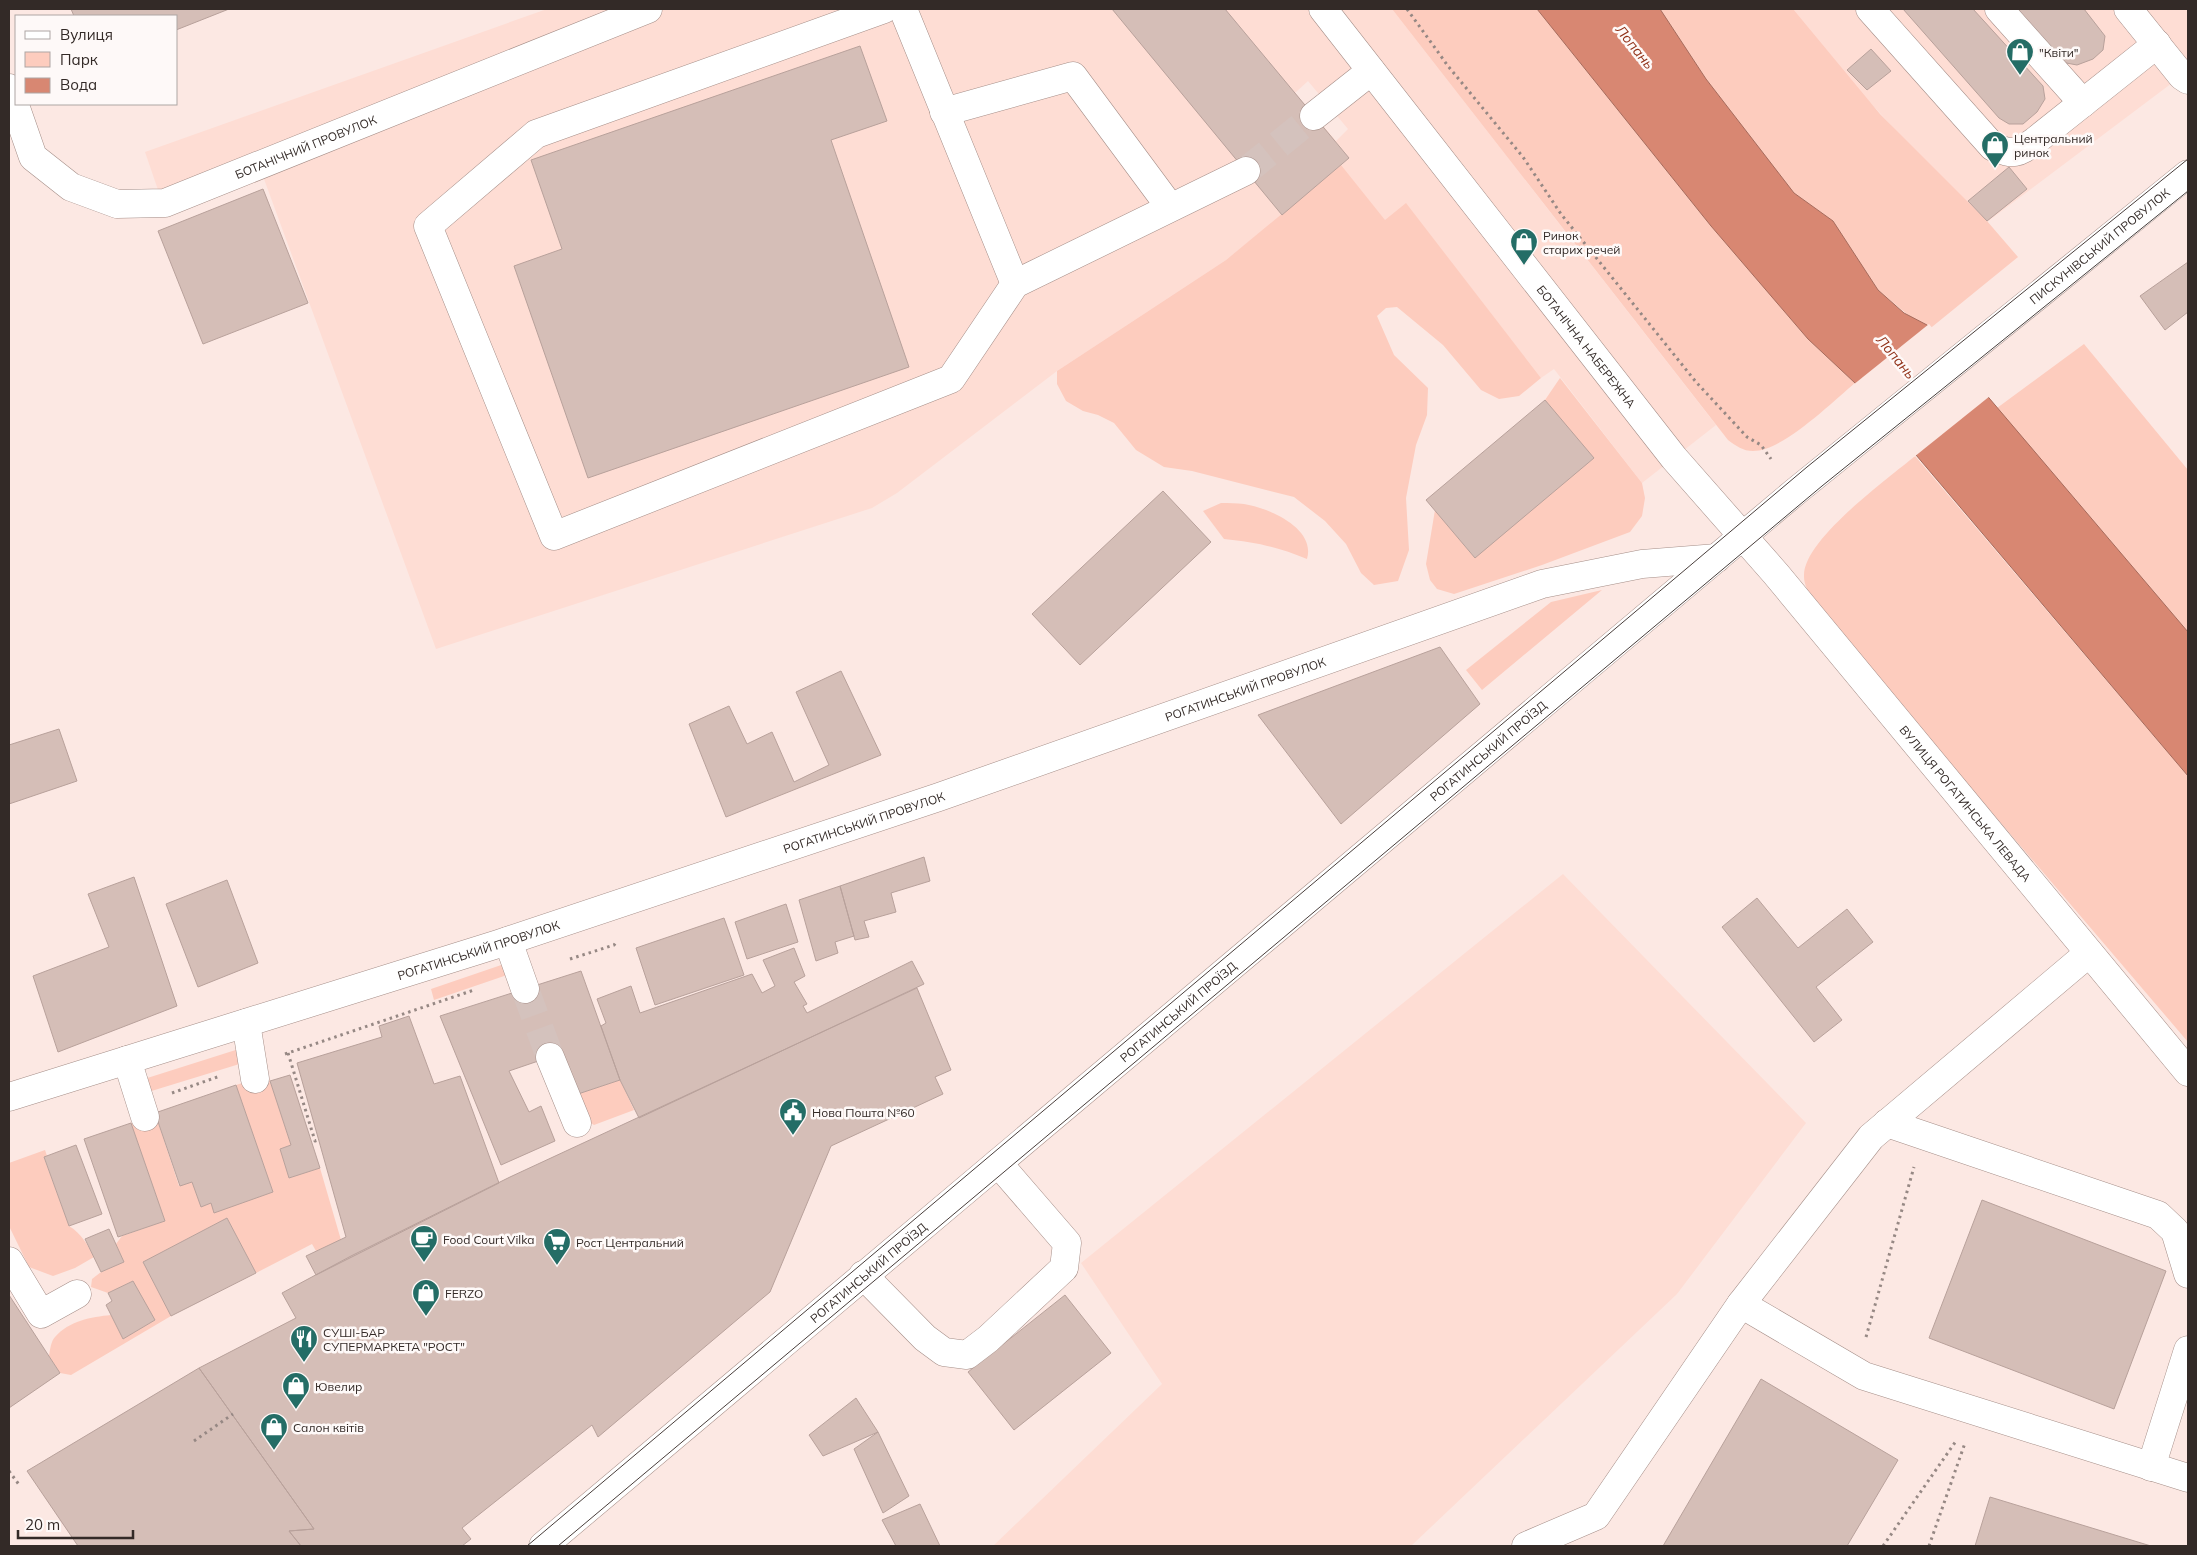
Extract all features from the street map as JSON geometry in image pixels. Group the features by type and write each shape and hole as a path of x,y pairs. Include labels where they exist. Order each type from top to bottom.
{"street":[{"name":"БОТАНІЧНИЙ ПРОВУЛОК","path":"9,88 33,157 71,187 117,204 165,203 648,9"},
{"path":"884,9 536,134 428,226 554,536 951,379 1015,284 1246,171"},
{"path":"903,9 1015,284"},
{"name":"БОТАНІЧНА НАБЕРЕЖНА","path":"1322,9 1674,458 1742,537"},
{"path":"1870,9 1994,147 2009,154 2023,150 2156,44"},
{"path":"1999,9 2083,103"},
{"path":"2128,9 2182,76 2188,80"},
{"path":"1314,116 1371,71"},
{"path":"944,112 1073,76 1170,207"},
{"name":"ПИСКУНІВСЬКИЙ ПРОВУЛОК","path":"1814,477 2188,174"},
{"name":"РОГАТИНСЬКИЙ ПРОЇЗД","path":"543,1546 1814,477"},
{"name":"ВУЛИЦЯ РОГАТИНСЬКА ЛЕВАДА","path":"1742,537 1776,574 2188,1072"},
{"name":"РОГАТИНСЬКИЙ ПРОВУЛОК","path":"9,1097 508,941 940,797 1542,584 1642,564 1717,558"},
{"path":"508,941 523,981"},
{"path":"1538,1544 1596,1516 1741,1304 1871,1137 2089,953"},
{"path":"246,1023 254,1072"},
{"path":"550,1057 576,1123"},
{"path":"127,1060 143,1110"},
{"path":"1887,1123 2158,1215 2175,1231 2188,1274"},
{"path":"863,1275 925,1338 944,1352 967,1355 988,1339 1064,1268 1067,1243 998,1163"},
{"path":"9,1261 41,1314 77,1294"},
{"path":"1741,1304 1864,1376 2188,1478"},
{"path":"2151,1466 2188,1350"}],"path":[{"path":"1407,9 1448,66 1523,157 1561,214 1696,382 1747,436 1761,445 1771,459"},
{"path":"143,1110 254,1072 288,1053 523,981 614,945 623,931 616,905"},
{"path":"288,1053 315,1141 318,1140"},
{"path":"1856,1371 1924,1135"},
{"path":"1883,1546 1976,1411"},
{"path":"1930,1546 1976,1411"},
{"path":"194,1441 233,1414"},
{"path":"9,1471 20,1486"}],"shaded area":[{"path":"547,9 1392,9 1716,425 1642,483 1554,369 1541,378 1406,204 1385,221 1282,215 1226,260 1057,371 897,493 872,508 436,649 264,179 167,216 145,152","holes":["1308,81 1348,129 1336,141 1295,93"]},
{"name":"Центральний ринок","path":"1790,9 2188,9 2188,71 1983,225 1843,73"},
{"path":"1563,874 1806,1123 1677,1294 1411,1546 993,1546 1162,1384 1081,1263"}],"green space":[{"path":"1392,9 1537,9 1711,226 1808,339 1855,383 1792,435 1765,449 1749,451 1740,448 1728,440"},
{"path":"1660,9 1793,9 1880,114 1987,221 2018,257 1927,331 1878,290 1833,221 1794,193 1706,79"},
{"path":"1341,165 1385,220 1406,203 1541,378 1519,396 1499,399 1481,390 1443,345 1397,307 1386,308 1377,316 1394,355 1428,388 1427,415 1416,445 1406,498 1409,550 1398,581 1374,585 1361,573 1346,544 1325,521 1294,497 1192,471 1164,467 1136,450 1114,423 1098,415 1083,411 1066,401 1057,384 1057,371 1226,260"},
{"path":"2084,344 2188,470 2188,632 1997,408"},
{"path":"1560,378 1642,483 1645,498 1642,516 1630,532 1542,565 1454,594 1437,589 1430,580 1426,564 1435,510 1475,558 1545,400"},
{"path":"1915,456 2188,776 2188,1042 1831,624 1810,595 1804,575 1808,560 1818,544 1850,510"},
{"path":"1221,503 1254,506 1288,521 1298,529 1304,538 1308,548 1307,559 1266,546 1224,539 1203,511"},
{"path":"1602,590 1482,690 1466,670 1551,602"},
{"path":"510,962 513,973 434,1000 431,989"},
{"path":"242,1048 246,1062 145,1093 141,1080"},
{"path":"268,1075 291,1145 280,1149 289,1178 320,1168 341,1240 316,1251 312,1244 256,1273 227,1218 143,1262 171,1316 71,1375 60,1373 49,1356 54,1339 67,1327 88,1319 111,1315 123,1339 155,1320 133,1281 108,1293 91,1287 92,1279 101,1272 124,1262 116,1244 122,1236 165,1221 131,1123 155,1113 179,1186 192,1182 201,1207 211,1203 214,1212 273,1192 236,1085"},
{"path":"620,1080 634,1110 594,1125 588,1121 578,1094"},
{"path":"45,1150 47,1156 44,1158 69,1226 81,1236 94,1257 75,1268 53,1276 29,1267 9,1226 9,1163"}],"water":[{"name":"Лопань","path":"1537,9 1660,9 1706,79 1794,193 1833,221 1878,290 1904,313 1927,325 2188,632 2188,776 1855,383 1808,339 1711,226"}],"pier":[{"path":"1929,324 1990,396 1914,457 1853,385"}],"building":[{"path":"71,9 229,9 178,29 178,15 74,15"},
{"path":"1112,9 1225,9 1349,158 1282,215"},
{"path":"1903,9 1973,9 2043,86 2045,99 2037,112 2023,124 2009,124 1999,118"},
{"path":"2009,9 2084,9 2105,36 2103,50 2093,59 2077,65 2061,62"},
{"path":"860,46 887,121 831,140 909,367 588,478 514,266 562,249 531,160"},
{"path":"1871,49 1891,71 1867,90 1847,70"},
{"path":"2009,167 2027,189 1987,221 1968,201"},
{"path":"263,189 308,303 203,344 158,231"},
{"path":"2188,262 2188,312 2165,330 2140,296"},
{"path":"1545,400 1594,458 1475,558 1426,500"},
{"path":"1163,491 1211,542 1080,665 1032,614"},
{"path":"1440,647 1480,704 1341,824 1258,715"},
{"path":"841,671 881,755 726,817 689,724 729,706 747,744 772,732 794,782 829,765 796,692"},
{"path":"59,729 77,781 9,804 9,745"},
{"path":"924,857 930,881 891,893 896,912 864,921 869,937 855,940 840,886"},
{"path":"134,877 177,1006 58,1052 33,976 109,947 88,894"},
{"path":"227,880 258,963 198,987 166,904"},
{"path":"840,886 854,936 835,942 838,953 816,961 799,900"},
{"path":"1757,898 1798,948 1847,909 1873,942 1816,987 1842,1020 1814,1042 1722,927"},
{"path":"786,904 798,942 747,959 735,922"},
{"path":"724,918 744,975 655,1005 636,948"},
{"path":"794,948 805,976 794,982 807,1004 803,1006 807,1013 912,961 924,984 639,1118 620,1080 601,1026 606,1023 597,999 631,986 640,1013 752,974 762,993 775,986 763,960"},
{"path":"581,971 620,1080 578,1094 550,1057 509,1071 529,1112 541,1106 555,1141 501,1165 440,1016"},
{"name":"Рост Центральний","path":"917,988 951,1070 935,1077 943,1094 831,1146 770,1292 598,1437 592,1425 462,1528 471,1539 462,1546 301,1546 289,1531 314,1529 199,1368 296,1318 282,1293 351,1256 510,1177"},
{"path":"409,1016 434,1084 460,1076 499,1183 316,1275 306,1256 346,1237 297,1063 382,1037 379,1026"},
{"path":"290,1075 320,1168 289,1178 280,1149 291,1145 270,1081"},
{"path":"236,1085 273,1192 214,1213 211,1203 201,1207 192,1182 180,1186 155,1113"},
{"path":"131,1123 165,1221 118,1237 84,1139"},
{"path":"76,1145 102,1214 69,1226 44,1157"},
{"path":"1982,1200 2166,1271 2114,1409 1929,1338"},
{"path":"227,1218 256,1273 171,1316 143,1262"},
{"path":"109,1229 124,1262 101,1272 85,1239"},
{"path":"133,1281 155,1320 123,1339 106,1305 112,1301 108,1293"},
{"path":"9,1295 60,1373 9,1408"},
{"path":"1065,1295 1111,1353 1014,1430 968,1372"},
{"path":"199,1368 314,1529 289,1531 301,1546 78,1546 27,1471"},
{"path":"1761,1379 1898,1460 1847,1546 1663,1546"},
{"path":"856,1398 878,1432 823,1456 809,1435"},
{"path":"878,1432 909,1496 883,1513 854,1449"},
{"path":"1990,1497 2151,1546 1975,1546"},
{"path":"920,1504 940,1546 896,1546 882,1520"}],"tunnel":[{"path":"1246,171 1314,116"},
{"path":"525,989 550,1057"}],"tram line":[{"path":"527,1546 1807,467 2188,159"},
{"path":"558,1546 1822,486 2188,191"}],"place":[{"name":"\"Квіти\"","path":"2020,76"},
{"name":"Центральний ринок","path":"1995,169"},
{"name":"Ринок старих речей","path":"1524,266"},
{"name":"Нова Пошта №60","path":"793,1136"},
{"name":"Food Court Vilka","path":"424,1263"},
{"name":"Рост Центральний","path":"557,1266"},
{"name":"FERZO","path":"426,1317"},
{"name":"СУШІ-БАР СУПЕРМАРКЕТА \"РОСТ\"","path":"304,1363"},
{"name":"Ювелир","path":"296,1410"},
{"name":"Салон квітів","path":"274,1451"}]}
